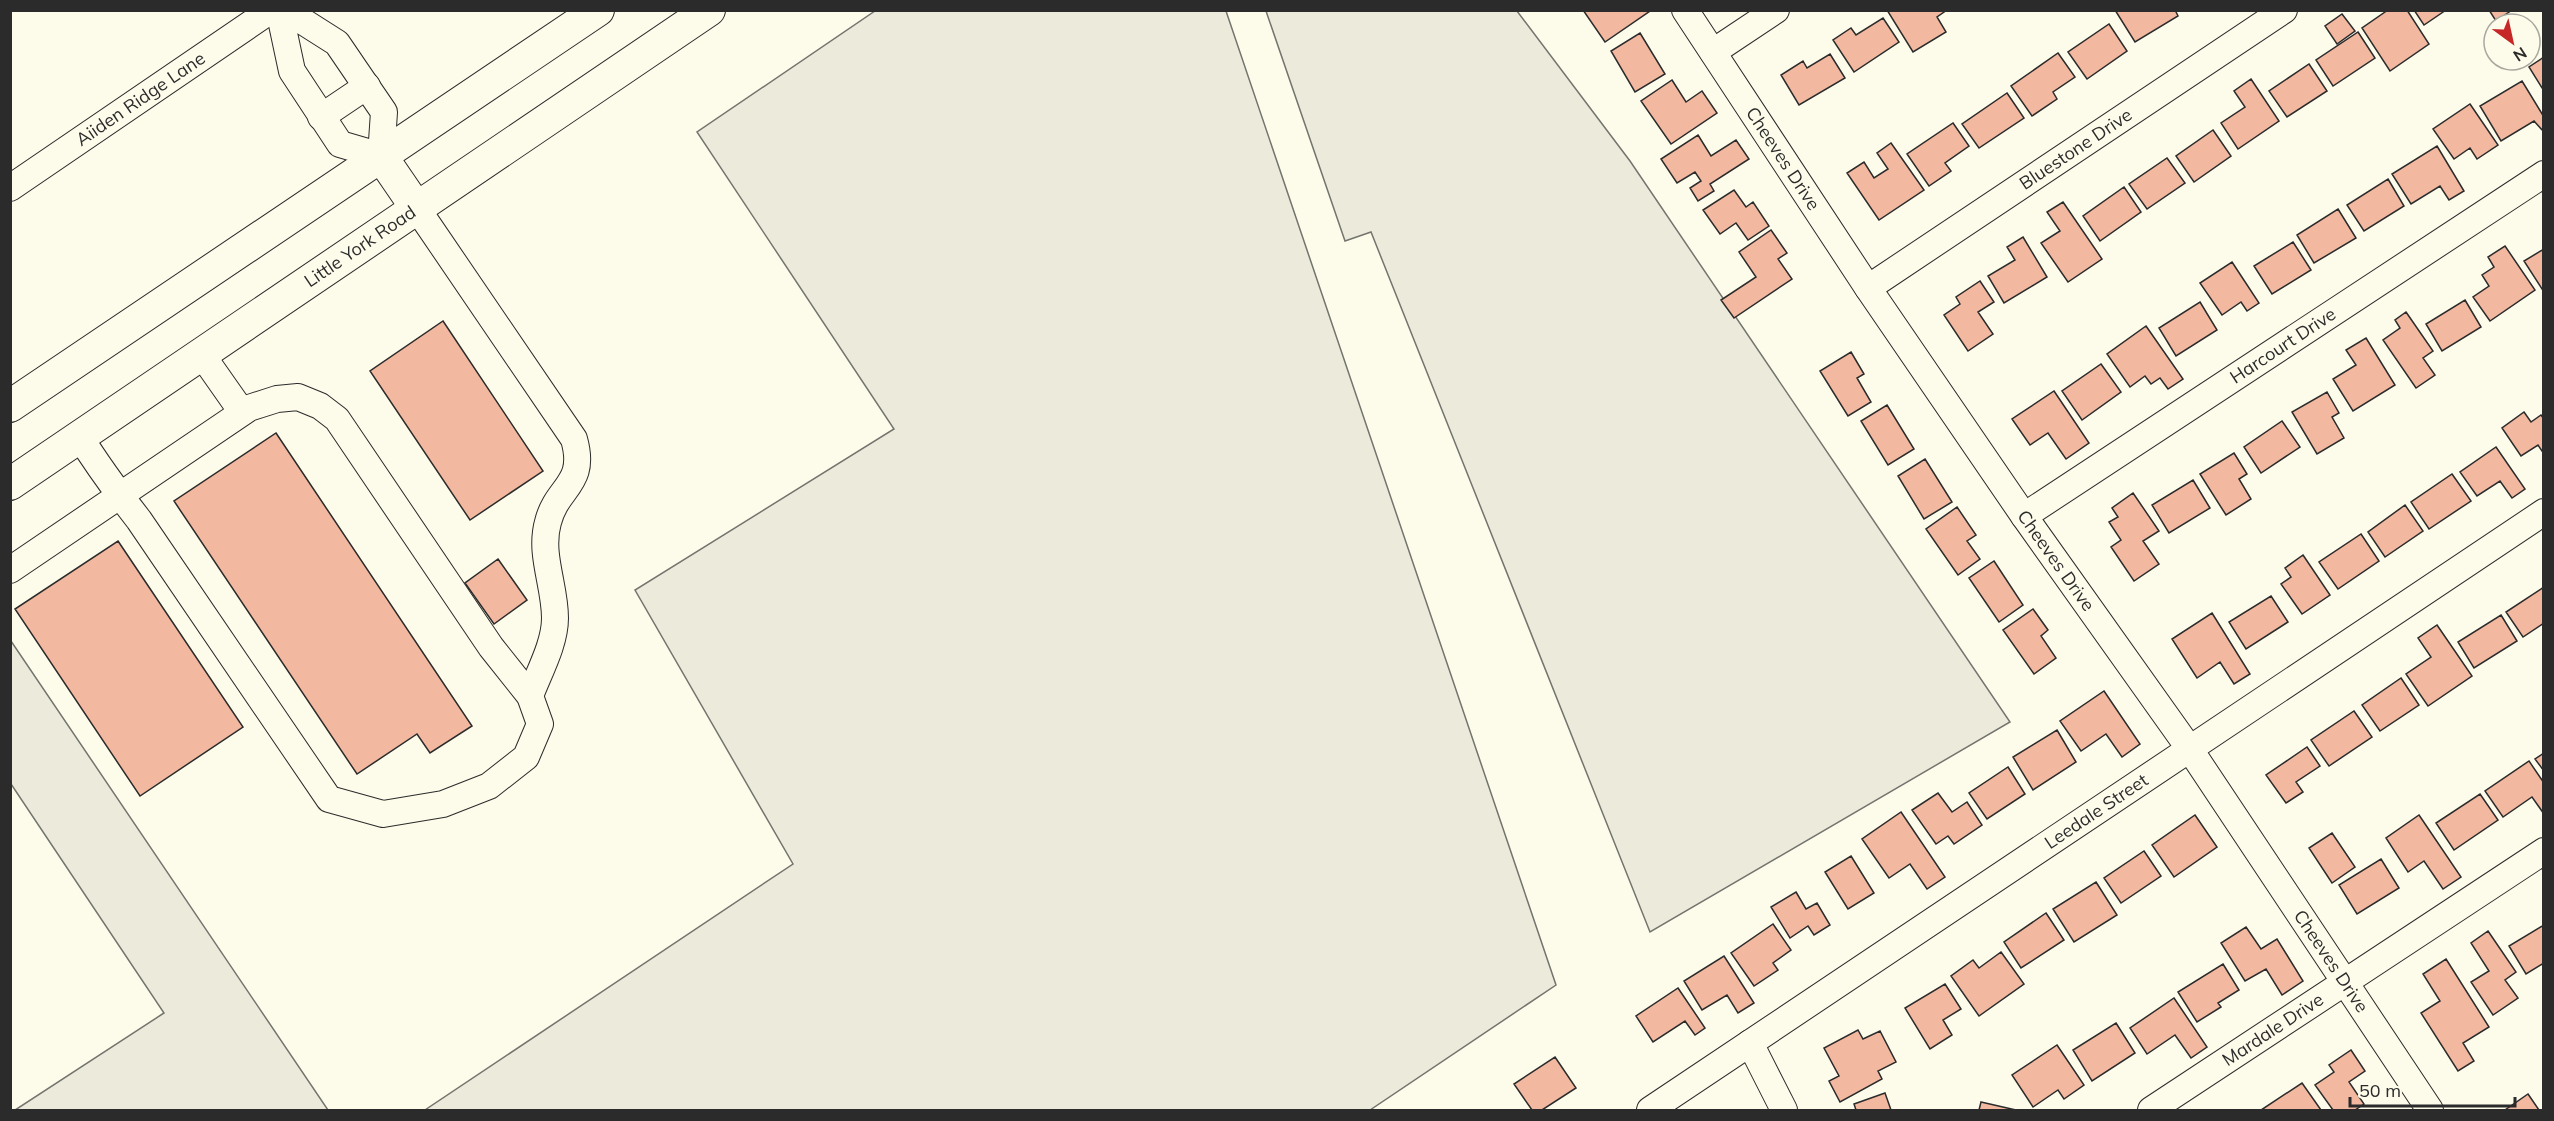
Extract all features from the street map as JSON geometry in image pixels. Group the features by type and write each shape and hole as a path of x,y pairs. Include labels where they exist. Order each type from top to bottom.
{"main road":[{"path":"10,406 598,10"},
{"name":"Little York Road","path":"10,484 418,210 709,10"},
{"path":"381,156 418,210"}],"street":[{"name":"Aiiden Ridge Lane","path":"10,188 271,10"},
{"path":"279,10 292,71 321,117 340,144 381,156 384,112 367,86 337,43 285,10"},
{"name":"Cheeves Drive","path":"1685,10 1868,288 2024,516 2189,748 2430,1110"},
{"path":"1713,52 1776,10"},
{"name":"Bluestone Drive","path":"1868,288 2284,10"},
{"path":"321,117 367,86"},
{"name":"Harcourt Drive","path":"2024,516 2544,174"},
{"path":"418,210 574,439 578,455 576,474 548,520 544,544 555,618 552,638 530,696"},
{"path":"202,355 242,412"},
{"path":"10,570 119,495 242,412 277,399 298,397 320,406 337,419 491,647 530,696 540,724 526,757 489,786 443,804 383,814 329,799 119,495 80,437"},
{"name":"Leedale Street","path":"1650,1110 2544,512"},
{"name":"Mardale Drive","path":"2151,1110 2544,851"},
{"path":"1749,1043 1784,1110"}],"shaded area":[{"path":"875,11 1226,11 1556,985 1370,1110 425,1110 793,864 635,590 894,429 697,132"},
{"path":"1266,11 1517,11 1630,161 2010,722 1650,932 1371,232 1345,241"},
{"path":"10,641 328,1110 15,1110 164,1013 11,784"}],"building":[{"path":"1583,10 1650,10 1650,11 1605,42"},
{"path":"1887,10 1947,10 1937,17 1946,32 1913,52"},
{"path":"2115,10 2175,10 2178,16 2135,42"},
{"path":"2388,10 2407,10 2429,44 2390,71 2362,28"},
{"path":"2414,10 2446,10 2424,25"},
{"path":"2489,10 2512,10 2509,12 2490,12"},
{"path":"2342,14 2355,31 2337,44 2325,26"},
{"path":"1883,18 1899,42 1854,72 1833,40 1851,28 1856,35"},
{"path":"2109,24 2127,51 2087,79 2068,52"},
{"path":"2358,32 2375,58 2333,86 2316,60"},
{"path":"1640,33 1665,74 1635,92 1611,51"},
{"path":"2058,53 2075,77 2053,92 2057,99 2032,116 2011,86"},
{"path":"1830,54 1845,78 1799,105 1781,75 1803,61 1807,68"},
{"path":"2544,57 2544,91 2532,72 2542,72 2542,58"},
{"path":"2309,64 2327,91 2287,117 2269,91"},
{"path":"2251,79 2279,121 2238,149 2221,123 2245,107 2234,91"},
{"path":"1672,80 1686,102 1702,91 1717,113 1671,144 1641,101"},
{"path":"2522,81 2544,117 2544,132 2534,121 2501,141 2480,106"},
{"path":"2007,93 2024,118 1979,148 1962,124"},
{"path":"2470,104 2498,145 2477,159 2470,148 2454,159 2433,129"},
{"path":"1953,123 1969,146 1945,163 1951,171 1929,186 1907,154"},
{"path":"2213,130 2231,156 2194,182 2176,156"},
{"path":"1698,135 1711,156 1736,140 1749,159 1710,184 1714,191 1698,201 1690,188 1701,181 1695,172 1677,183 1661,159"},
{"path":"1891,143 1924,190 1879,220 1847,173 1864,162 1874,178 1888,169 1877,153"},
{"path":"2437,146 2464,191 2449,200 2440,186 2411,204 2392,174"},
{"path":"2167,158 2185,183 2147,209 2129,184"},
{"path":"2388,179 2404,206 2364,231 2347,205"},
{"path":"2124,187 2141,212 2100,241 2083,216"},
{"path":"1734,190 1746,207 1753,202 1769,226 1748,240 1736,223 1720,234 1703,210"},
{"path":"2063,202 2102,259 2068,282 2041,243 2060,231 2047,212"},
{"path":"2338,209 2356,238 2314,263 2297,235"},
{"path":"1771,230 1787,253 1778,259 1792,279 1734,318 1721,300 1756,277 1739,252"},
{"path":"2023,237 2047,277 2004,303 1988,276 2015,260 2007,247"},
{"path":"2293,242 2311,270 2272,294 2254,266"},
{"path":"2505,246 2535,290 2490,321 2473,297 2489,286 2482,275 2494,267 2488,257"},
{"path":"2544,249 2544,292 2524,261"},
{"path":"2232,262 2259,303 2247,311 2241,302 2222,315 2200,283"},
{"path":"1980,281 1994,302 1978,312 1993,334 1968,351 1944,315 1960,304 1956,297"},
{"path":"2465,300 2481,327 2442,351 2426,324"},
{"path":"2200,302 2217,330 2176,356 2159,328"},
{"path":"2406,312 2433,351 2423,358 2435,375 2416,388 2383,340 2400,328 2395,320"},
{"path":"443,321 543,471 470,520 370,371"},
{"path":"2146,326 2183,379 2168,389 2160,378 2151,384 2145,376 2130,387 2107,354"},
{"path":"2366,338 2395,385 2353,411 2333,379 2356,365 2346,350"},
{"path":"1851,352 1864,374 1857,378 1871,402 1848,416 1820,371"},
{"path":"2101,364 2121,392 2082,420 2062,391"},
{"path":"2054,391 2089,443 2066,459 2048,433 2030,445 2012,419"},
{"path":"2327,392 2339,413 2332,417 2344,438 2317,454 2292,412"},
{"path":"1887,405 1914,449 1888,465 1861,421"},
{"path":"2524,412 2531,422 2541,415 2544,419 2544,454 2538,445 2521,456 2502,428"},
{"path":"2282,421 2300,447 2261,473 2244,447"},
{"path":"276,433 472,726 430,753 417,734 357,774 174,501"},
{"path":"2496,447 2525,489 2512,498 2500,481 2477,496 2460,472"},
{"path":"2234,453 2247,474 2239,479 2251,499 2226,515 2200,474"},
{"path":"1925,459 1952,502 1924,519 1898,476"},
{"path":"2452,474 2471,501 2429,529 2411,502"},
{"path":"2193,480 2210,508 2169,533 2152,505"},
{"path":"2133,493 2159,531 2143,541 2159,564 2134,581 2111,547 2121,540 2109,522 2118,517 2112,508"},
{"path":"2405,505 2423,531 2385,557 2368,532"},
{"path":"1957,507 1976,535 1967,541 1980,559 1958,575 1926,529"},
{"path":"2361,534 2379,561 2338,589 2319,562"},
{"path":"118,541 243,727 140,796 15,609"},
{"path":"2303,555 2330,595 2302,614 2281,584 2291,577 2285,568"},
{"path":"498,559 527,600 494,624 465,583"},
{"path":"1994,561 2023,605 1999,622 1969,578"},
{"path":"2544,587 2544,623 2523,637 2506,612"},
{"path":"2271,596 2288,622 2246,649 2229,622"},
{"path":"2033,609 2048,630 2041,636 2056,658 2034,674 2003,630"},
{"path":"2212,613 2250,674 2234,684 2220,662 2197,678 2172,639"},
{"path":"2501,615 2517,641 2474,668 2458,642"},
{"path":"2437,625 2472,676 2428,706 2406,674 2431,657 2418,638"},
{"path":"2401,678 2419,705 2380,731 2362,705"},
{"path":"2104,691 2140,744 2122,757 2106,734 2081,751 2060,721"},
{"path":"2354,711 2372,737 2329,766 2311,740"},
{"path":"2057,730 2076,762 2033,790 2013,757"},
{"path":"2307,747 2320,766 2296,782 2303,792 2286,803 2266,775"},
{"path":"2544,753 2544,771 2535,759"},
{"path":"2529,761 2544,783 2544,814 2532,797 2503,817 2485,791"},
{"path":"2008,767 2025,794 1987,819 1969,793"},
{"path":"1938,793 1952,812 1967,802 1982,825 1954,844 1948,836 1936,844 1912,810"},
{"path":"2480,794 2498,820 2454,850 2436,823"},
{"path":"1901,812 1945,877 1927,889 1910,864 1889,878 1862,839"},
{"path":"2195,815 2217,847 2174,877 2152,845"},
{"path":"2419,815 2461,877 2443,889 2424,861 2408,872 2386,838"},
{"path":"2332,833 2355,867 2332,883 2309,848"},
{"path":"2144,851 2161,876 2121,903 2104,878"},
{"path":"1851,856 1874,893 1848,909 1825,872"},
{"path":"2381,859 2399,888 2357,914 2339,885"},
{"path":"2096,882 2117,915 2074,942 2053,909"},
{"path":"1796,892 1806,909 1817,903 1830,925 1814,935 1808,926 1790,938 1771,907"},
{"path":"2046,913 2064,940 2021,968 2004,942"},
{"path":"1773,924 1791,950 1773,963 1778,970 1754,986 1731,953"},
{"path":"2544,925 2544,963 2526,974 2509,946"},
{"path":"2246,927 2261,949 2277,939 2303,981 2282,995 2266,969 2245,981 2221,943"},
{"path":"2488,931 2516,972 2505,980 2518,998 2493,1015 2471,982 2489,971 2471,943"},
{"path":"2001,952 2024,984 1979,1016 1951,976 1973,960 1979,968"},
{"path":"1724,956 1754,1003 1738,1013 1727,995 1702,1010 1684,981"},
{"path":"2446,959 2489,1027 2463,1043 2474,1061 2458,1071 2421,1013 2440,1001 2423,974"},
{"path":"2223,964 2239,990 2218,1003 2221,1007 2197,1022 2178,992"},
{"path":"1945,984 1961,1009 1943,1020 1952,1035 1930,1049 1905,1008"},
{"path":"1678,988 1705,1028 1695,1035 1685,1021 1653,1042 1636,1016"},
{"path":"2174,998 2207,1047 2191,1058 2175,1035 2147,1054 2130,1028"},
{"path":"2116,1023 2135,1053 2092,1081 2073,1050"},
{"path":"1858,1030 1863,1039 1880,1031 1896,1062 1878,1071 1882,1079 1840,1102 1829,1081 1839,1076 1824,1048"},
{"path":"2057,1045 2084,1085 2064,1099 2058,1090 2033,1107 2012,1075"},
{"path":"2351,1050 2365,1071 2349,1082 2364,1104 2355,1110 2333,1110 2315,1085 2334,1072 2329,1065"},
{"path":"1555,1057 1576,1088 1542,1110 1532,1110 1514,1084"},
{"path":"2302,1083 2321,1110 2261,1110"},
{"path":"1885,1093 1891,1110 1856,1110 1854,1104"},
{"path":"2528,1094 2539,1110 2505,1110"},
{"path":"1981,1102 2016,1110 1979,1110"}]}
